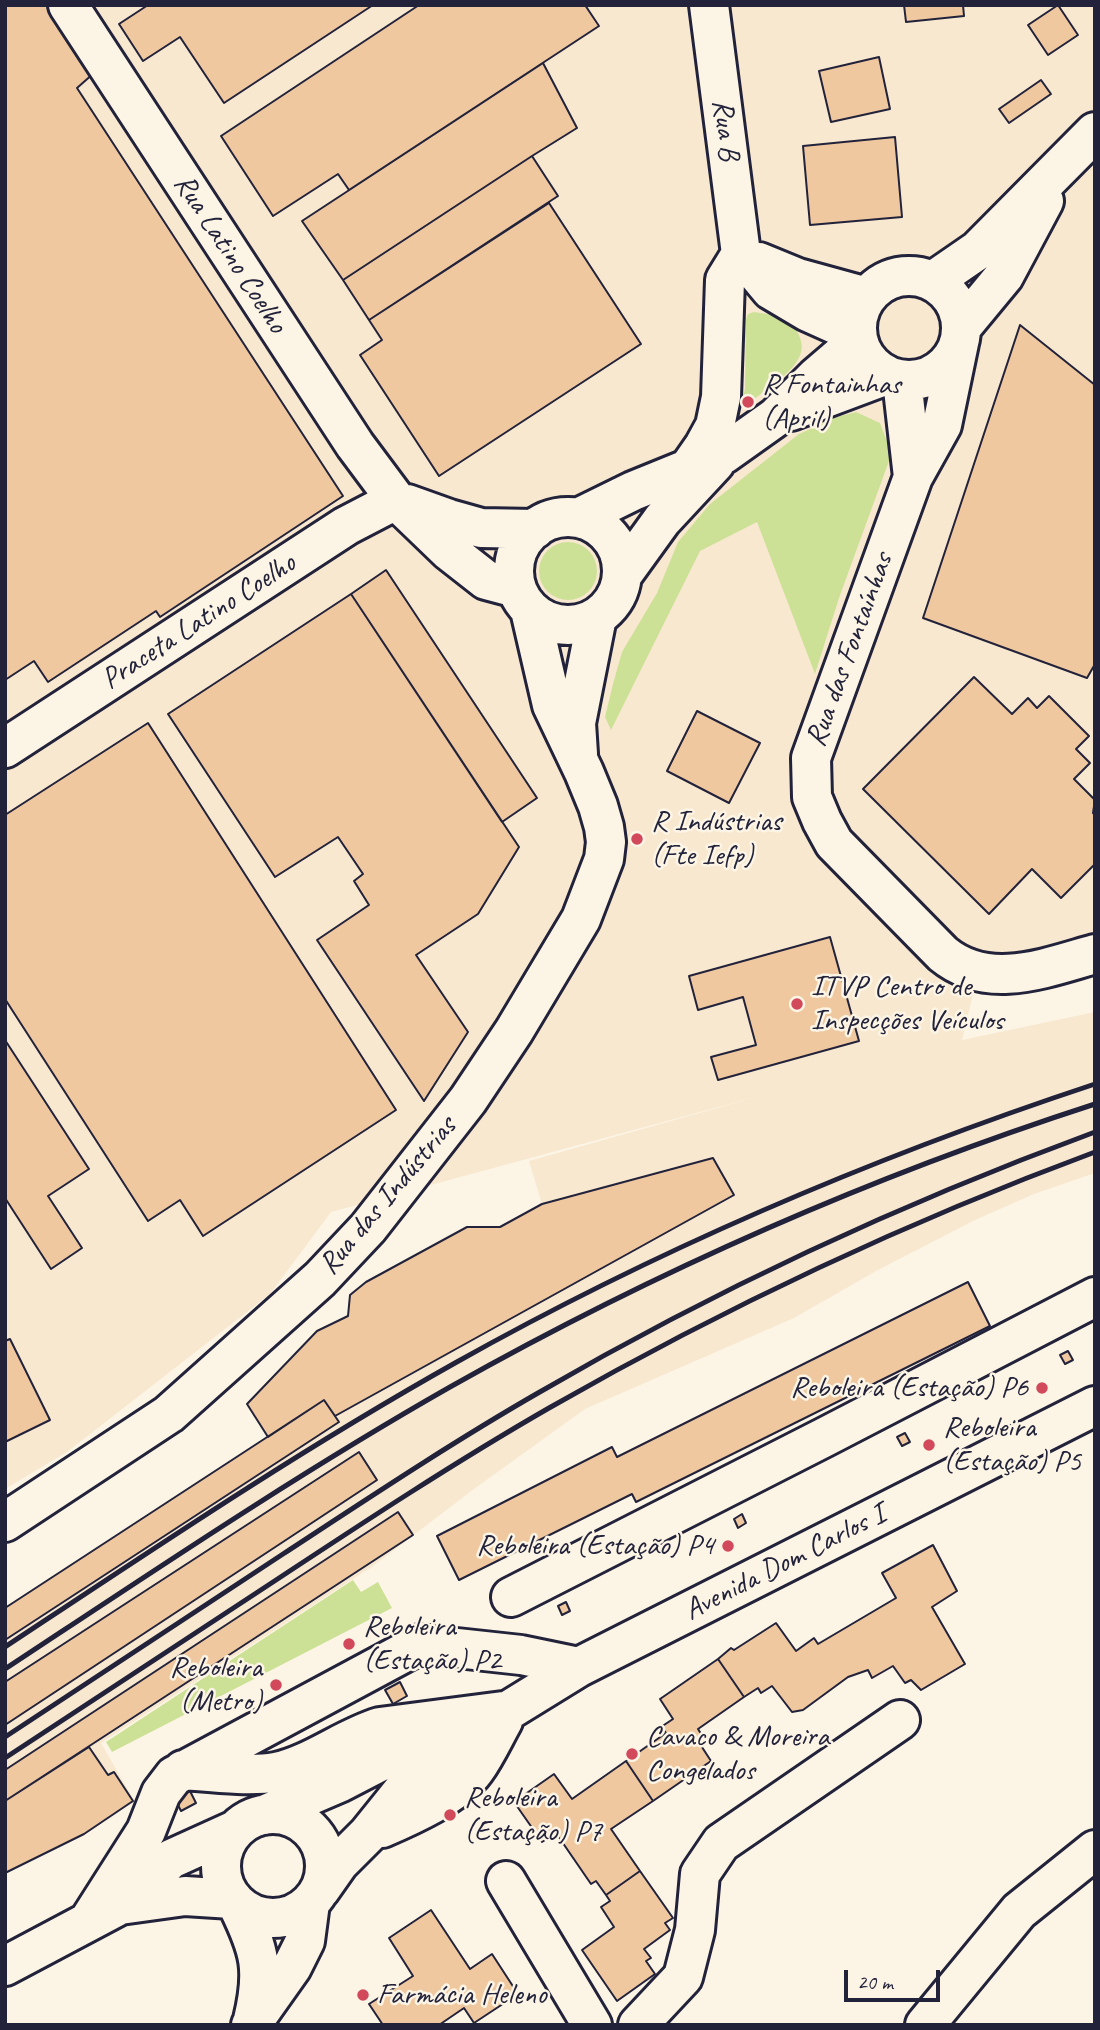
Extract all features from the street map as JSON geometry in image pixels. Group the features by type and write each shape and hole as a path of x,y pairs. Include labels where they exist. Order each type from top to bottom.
{"street":[{"name":"Rua Latino Coelho","path":"68,5 355,445 396,500 449,551 486,580 523,599"},
{"name":"Rua B","path":"709,5 741,254"},
{"name":"Rua das Fontaínhas","path":"933,281 978,250 1095,132"},
{"name":"Rua das Fontaínhas","path":"1067,159 1004,276 960,335 942,425 913,477 811,758 812,797 834,843 923,935 954,963 993,975 1017,974 1095,954"},
{"path":"741,254 798,278 867,297"},
{"path":"741,254 771,290 858,338"},
{"path":"688,469 715,426 721,397 725,280 741,254"},
{"path":"905,275 933,281 945,289 954,300 960,314 960,335 953,356 944,367 916,380 895,377 874,367 864,356 858,338 857,321 860,308 867,297 877,286 905,275"},
{"path":"623,574 662,520 724,454 776,417 858,338"},
{"path":"776,417 895,377"},
{"name":"Rua das Fontaínhas","path":"895,377 913,477"},
{"path":"578,518 633,491 724,454"},
{"path":"396,500 481,528 535,529"},
{"name":"Praceta Latino Coelho","path":"5,748 346,526 396,500"},
{"path":"578,518 593,523 606,532 622,559 623,574 619,591 610,606 597,617 580,624 562,625 544,620 523,599 514,572 516,556 535,529 555,519 578,518"},
{"name":"Rua das Indústrias","path":"5,1522 169,1413 320,1279 368,1228 468,1100 514,1031 581,919 604,859 604,827 598,806 552,705 523,599"},
{"name":"Rua das Indústrias","path":"578,760 576,723 597,617"},
{"path":"511,1597 1095,1297"},
{"name":"Avenida Dom Carlos I","path":"5,1966 104,1913 172,1858 341,1782 420,1741 494,1719 579,1667 1095,1406"},
{"path":"104,1913 146,1831 161,1793 174,1776 420,1644 521,1654 579,1667"},
{"path":"183,1770 274,1772 299,1765 380,1727 494,1719 474,1772 458,1787 416,1813 368,1834 339,1863 315,1896 298,1913 267,1919 251,1914 235,1902"},
{"path":"638,2025 683,1977 695,1930 700,1874 721,1843 900,1720"},
{"path":"247,1823 232,1794 233,1773 251,1734"},
{"path":"281,1814 297,1819 310,1829 320,1842 325,1857 325,1874 315,1896 301,1950 292,1967 251,2023 260,1980 258,1958 254,1938 225,1886 221,1872 222,1856 227,1842 247,1823 281,1814"},
{"path":"925,2025 1018,1911 1095,1850"},
{"path":"506,1881 592,2025"},
{"name":"Avenida Dom Carlos I","path":"104,1913 185,1896 235,1902"}],"shaded area":[{"path":"5,5 1095,5 1095,942 978,974 962,1040 1095,1012 1095,1173 1034,1194 975,1220 878,1270 794,1318 585,1409 373,1566 101,1743 135,1802 5,1871 5,1608 324,1400 335,1416 734,1195 713,1158 542,1204 529,1161 763,1095 331,1212 270,1294 67,1452 5,1489"}],"green space":[{"path":"754,312 786,317 799,334 801,350 798,359 784,376 750,403 744,403 746,319 748,314"},
{"path":"856,412 880,423 890,449 889,461 839,598 815,674 757,522 700,551 611,730 605,717 622,652 657,593 678,542 710,504 799,434 837,417"},
{"path":"568,542 579,544 592,555 597,571 595,582 584,595 568,600 557,598 544,587 539,571 541,560 552,547"},
{"path":"353,1580 361,1592 378,1582 392,1608 112,1752 106,1742"}],"building":[{"path":"5,5 50,5 94,73 77,88 343,496 160,617 156,611 48,682 34,661 5,680"},
{"path":"148,5 373,5 224,103 180,37 143,61 119,24"},
{"path":"419,5 585,5 599,26 349,190 338,174 273,216 221,136"},
{"path":"904,5 963,5 964,16 906,22"},
{"path":"1058,5 1078,35 1048,55 1028,25"},
{"path":"879,57 890,109 831,122 819,71"},
{"path":"543,63 577,128 343,280 302,221"},
{"path":"1041,80 1051,94 1009,123 999,109"},
{"path":"895,137 902,217 810,225 803,146"},
{"path":"532,156 558,196 369,320 343,280"},
{"path":"549,203 641,344 439,476 360,355 382,340 369,320"},
{"path":"1020,325 1095,385 1095,664 1087,678 923,618"},
{"path":"386,570 537,798 502,822 351,594"},
{"path":"351,594 519,847 478,914 416,955 468,1032 424,1101 317,940 369,905 354,881 363,874 338,837 275,877 168,714"},
{"path":"974,677 1012,714 1028,698 1037,708 1049,696 1089,736 1076,749 1090,763 1074,779 1095,800 1095,864 1061,898 1032,869 989,914 863,789"},
{"path":"697,711 760,743 729,803 667,771"},
{"path":"148,723 396,1110 203,1236 180,1200 148,1221 5,999 5,815"},
{"name":"ITVP Centro de Inspecções Veículos","path":"830,937 859,1041 718,1080 711,1057 756,1045 743,997 698,1010 689,976"},
{"path":"5,1040 89,1169 48,1196 82,1248 51,1269 5,1198"},
{"path":"713,1158 734,1195 335,1416 324,1400 268,1437 247,1404 317,1331 348,1316 350,1295 366,1282 467,1227 500,1227 542,1204"},
{"path":"968,1282 990,1326 636,1502 632,1494 459,1580 437,1536 612,1447 617,1457"},
{"path":"10,1339 50,1420 5,1442 5,1341"},
{"path":"1068,1351 1073,1360 1065,1364 1060,1355"},
{"path":"324,1400 339,1422 5,1640 5,1608"},
{"path":"905,1433 910,1442 902,1446 897,1437"},
{"path":"359,1452 377,1480 5,1725 5,1682"},
{"path":"398,1512 413,1535 5,1801 5,1770"},
{"path":"742,1514 746,1523 738,1528 734,1519"},
{"path":"933,1545 957,1591 932,1607 965,1664 921,1690 911,1680 905,1683 893,1666 872,1678 868,1670 848,1677 803,1710 792,1712 772,1686 761,1693 758,1688 744,1697 718,1659 731,1648 734,1650 776,1623 796,1651 814,1638 818,1644 896,1598 882,1573"},
{"path":"566,1602 570,1611 562,1615 558,1606"},
{"path":"718,1659 744,1697 698,1729 703,1737 698,1741 711,1761 653,1801 626,1761 666,1733 661,1727 673,1719 660,1699"},
{"path":"400,1682 407,1696 393,1704 385,1690"},
{"path":"89,1747 108,1775 114,1772 133,1801 84,1834 5,1873 5,1801"},
{"path":"626,1761 653,1801 611,1829 640,1871 606,1895 596,1881 591,1884 556,1833 542,1842 514,1802 554,1774 572,1799"},
{"path":"189,1789 196,1803 181,1811 174,1797"},
{"path":"640,1871 673,1918 665,1923 670,1930 644,1949 651,1958 646,1961 655,1974 617,2001 582,1950 614,1927 601,1907 610,1901 606,1895"},
{"path":"431,1910 470,1969 492,1954 518,1994 474,2023 464,2008 439,2025 383,2025 369,2004 413,1976 389,1938"}],"railway":[{"path":"5,1647 284,1465 397,1396 532,1321 768,1208 930,1142 1095,1084"},
{"path":"5,1669 225,1524 337,1454 450,1387 605,1304 765,1229 847,1195 929,1162 1095,1104"},
{"path":"5,1737 409,1472 605,1355 810,1251 951,1188 1095,1132"},
{"path":"5,1758 410,1493 615,1371 749,1302 885,1237 1095,1152"}],"place":[{"name":"R Fontainhas (April)","path":"748,402"},
{"name":"R Indústrias (Fte Iefp)","path":"637,839"},
{"name":"ITVP Centro de Inspecções Veículos","path":"797,1004"},
{"name":"Reboleira (Estação) P6","path":"1042,1388"},
{"name":"Reboleira (Estação) P5","path":"929,1445"},
{"name":"Reboleira (Estação) P4","path":"728,1546"},
{"name":"Reboleira (Estação) P2","path":"349,1644"},
{"name":"Reboleira (Metro)","path":"276,1685"},
{"name":"Cavaco & Moreira Congelados","path":"632,1754"},
{"name":"Reboleira (Estação) P7","path":"450,1815"},
{"name":"Farmácia Heleno","path":"363,1995"}]}
